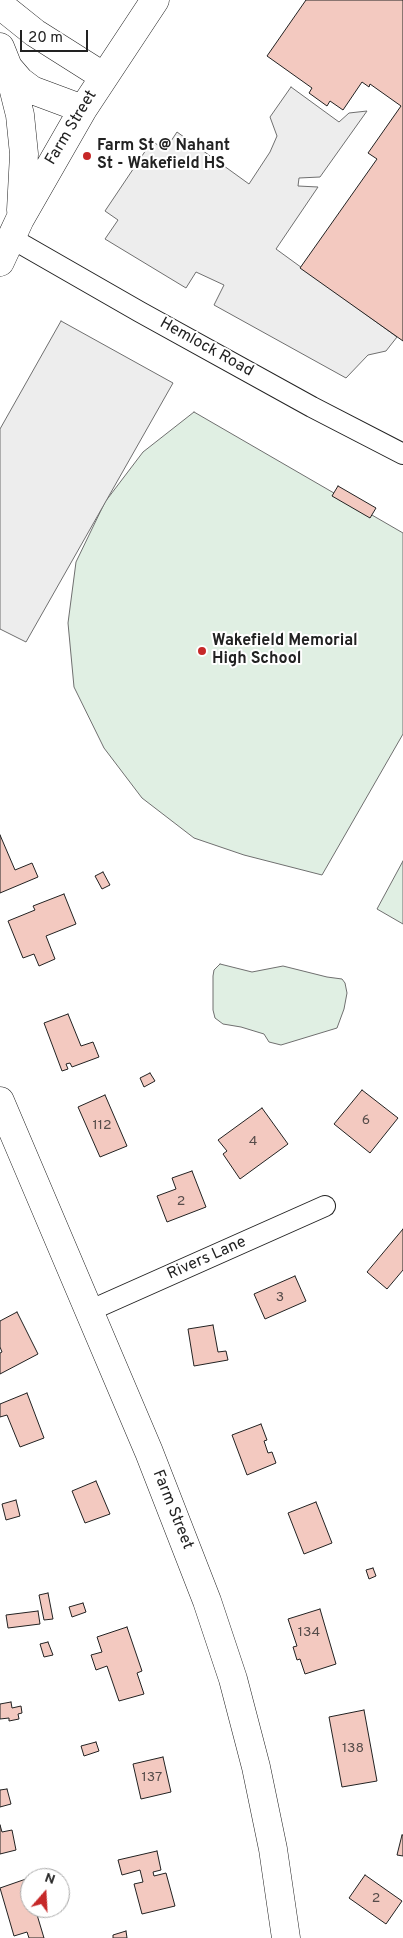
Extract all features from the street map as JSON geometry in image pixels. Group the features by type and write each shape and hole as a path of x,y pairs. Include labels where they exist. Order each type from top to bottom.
{"main road":[{"name":"Farm Street","path":"10,240 83,109 155,0"},
{"path":"0,5 35,33 104,76"},
{"path":"4,57 20,82 32,90 83,109"},
{"path":"4,57 20,115 24,154 10,240"},
{"name":"Farm Street","path":"0,1101 90,1311 193,1562 233,1679 266,1814 286,1938"}],"street":[{"name":"Hemlock Road","path":"10,240 403,454"},
{"name":"Rivers Lane","path":"90,1311 325,1206"}],"green space":[{"path":"194,412 403,533 403,734 322,875 244,855 194,838 142,798 104,748 74,687 68,623 76,562 105,502 143,452"},
{"path":"403,861 403,924 377,909"},
{"path":"220,964 252,972 283,966 342,979 347,993 344,1009 337,1028 281,1045 269,1042 264,1034 223,1024 215,1018 213,1010 213,976 214,970"}],"shaded area":[{"path":"291,87 339,122 349,113 367,111 320,177 299,178 298,186 318,187 276,249 397,337 386,351 368,355 346,378 214,305 224,285 196,272 186,288 105,239 118,220 105,211 152,141 165,150 177,132 249,184 270,152 277,136 270,117"},
{"path":"61,321 173,383 26,642 0,629 0,429"}],"building":[{"path":"306,0 403,0 403,341 300,268 377,159 368,153 401,106 370,84 369,87 362,82 343,110 330,101 327,106 309,93 312,88 267,56"},
{"path":"338,486 376,508 370,518 332,496"},
{"path":"0,835 15,870 32,863 38,877 0,893"},
{"path":"103,872 110,885 102,889 95,876"},
{"path":"64,894 76,924 46,936 55,959 39,966 34,954 23,958 8,921 35,910 33,906"},
{"path":"68,1014 81,1046 93,1042 99,1057 72,1067 70,1063 66,1064 68,1069 62,1071 44,1023"},
{"path":"150,1073 155,1081 144,1087 140,1078"},
{"path":"362,1090 398,1118 370,1153 334,1124"},
{"path":"105,1095 127,1146 100,1157 78,1107"},
{"path":"262,1108 288,1144 240,1179 223,1154 227,1151 218,1140"},
{"path":"192,1171 206,1207 167,1222 157,1196 176,1189 172,1178"},
{"path":"403,1229 403,1270 387,1289 367,1272"},
{"path":"295,1276 306,1301 265,1319 254,1294"},
{"path":"17,1312 38,1354 0,1374 0,1353 2,1352 0,1347 0,1321"},
{"path":"213,1325 218,1352 226,1351 228,1360 194,1366 188,1329"},
{"path":"27,1393 44,1438 20,1447 7,1415 0,1417 0,1404"},
{"path":"261,1424 267,1440 264,1441 268,1453 272,1452 276,1463 247,1475 232,1435"},
{"path":"96,1481 110,1514 85,1523 72,1491"},
{"path":"16,1500 20,1516 6,1520 2,1504"},
{"path":"316,1502 332,1543 304,1554 288,1513"},
{"path":"373,1568 376,1576 369,1579 366,1570"},
{"path":"48,1593 53,1619 44,1620 39,1595"},
{"path":"83,1603 86,1612 72,1617 69,1607"},
{"path":"320,1609 336,1664 305,1674 300,1659 297,1660 293,1647 297,1646 288,1619"},
{"path":"38,1611 40,1624 8,1628 6,1615"},
{"path":"127,1627 142,1671 137,1673 144,1694 119,1701 107,1666 96,1670 91,1655 102,1652 97,1637"},
{"path":"48,1642 53,1655 44,1657 40,1644"},
{"path":"11,1702 12,1708 21,1706 22,1713 18,1714 19,1719 9,1721 9,1718 0,1719 0,1704"},
{"path":"364,1710 377,1781 342,1787 329,1717"},
{"path":"96,1742 99,1751 84,1756 81,1746"},
{"path":"163,1757 171,1792 141,1799 133,1764"},
{"path":"7,1789 11,1804 0,1807 0,1790"},
{"path":"0,1825 2,1832 12,1830 16,1850 0,1854"},
{"path":"403,1835 403,1856 397,1855"},
{"path":"157,1851 161,1870 153,1872 154,1876 166,1873 175,1906 142,1914 134,1884 143,1882 140,1870 122,1875 118,1860"},
{"path":"365,1875 402,1901 386,1924 349,1898"},
{"path":"20,1881 20,1918 38,1918 44,1938 29,1938 27,1932 14,1936 0,1888"},
{"path":"126,1931 127,1938 113,1938 113,1935"}],"place":[{"name":"Farm St @ Nahant St - Wakefield HS","path":"87,156"},
{"name":"Wakefield Memorial High School","path":"202,651"}]}
